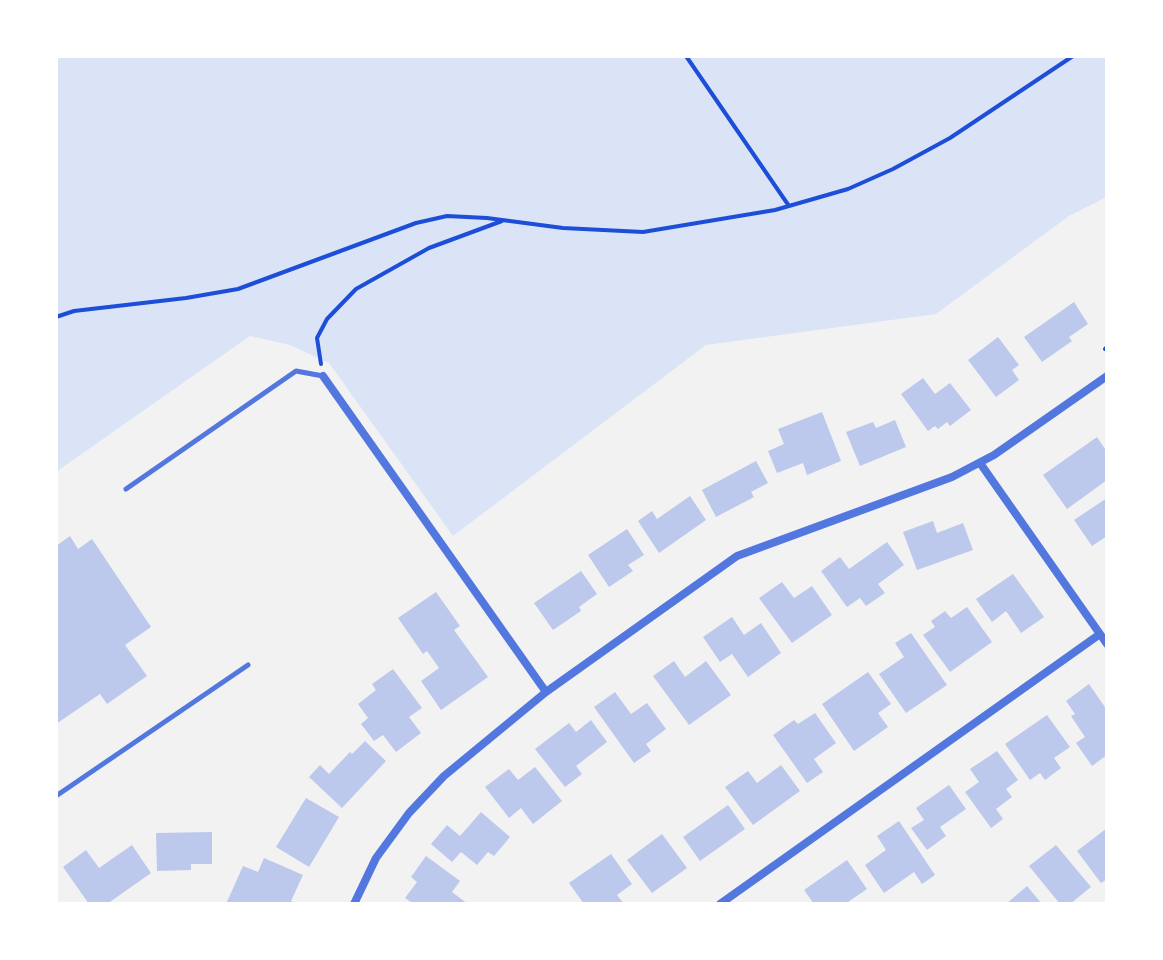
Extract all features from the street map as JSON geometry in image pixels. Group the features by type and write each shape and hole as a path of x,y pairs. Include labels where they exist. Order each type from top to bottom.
{"street":[{"path":"323,376 546,692"},
{"path":"354,904 376,858 409,813 444,776 546,692 737,556 952,477 980,463 1107,376"},
{"path":"980,463 1107,644"},
{"path":"720,904 1100,634"}],"lane":[{"path":"126,489 296,371 323,376"},
{"path":"56,796 248,665"}],"path":[{"path":"686,56 789,206"},
{"path":"56,317 74,311 238,289 416,223 447,216 563,228 643,232 719,221 789,206 848,189 904,163 950,138 1073,56"},
{"path":"323,376 317,338 327,319 356,289 429,248 505,220"}],"shaded area":[{"path":"56,56 1107,56 1107,197 1069,216 936,314 706,345 453,536 329,363 290,345 250,336 56,472"}],"building":[{"path":"1074,302 1088,324 1069,337 1072,341 1042,362 1024,337"},
{"path":"998,337 1019,365 1012,370 1019,380 996,397 968,360"},
{"path":"923,378 935,394 950,383 971,410 950,426 947,422 938,429 935,426 928,431 901,394"},
{"path":"822,412 841,461 807,475 803,463 777,473 768,451 784,444 778,429"},
{"path":"895,420 906,447 860,466 846,432 873,422 876,428"},
{"path":"1097,437 1107,452 1107,480 1067,509 1043,475"},
{"path":"756,461 768,483 751,492 754,497 716,517 702,490"},
{"path":"690,496 706,520 659,553 638,521 652,511 657,519"},
{"path":"1107,498 1107,536 1092,546 1074,520"},
{"path":"933,521 937,533 963,523 973,550 917,570 903,532"},
{"path":"627,529 644,555 628,565 633,571 609,587 588,555"},
{"path":"70,536 78,549 92,539 151,627 125,645 147,676 107,704 100,694 56,724 56,546"},
{"path":"887,542 904,565 878,584 885,593 866,606 860,598 847,607 821,571 840,557 849,569"},
{"path":"581,571 597,594 579,607 581,611 553,630 534,603"},
{"path":"1013,574 1044,617 1021,633 1006,611 992,622 976,599"},
{"path":"782,582 794,598 812,586 832,615 792,643 759,598"},
{"path":"436,592 460,626 454,630 488,677 441,710 421,681 439,668 427,651 423,654 398,618"},
{"path":"967,607 992,642 950,672 923,635 935,627 931,621 945,611 951,618"},
{"path":"732,617 744,635 761,623 781,653 748,677 732,654 720,662 703,637"},
{"path":"911,633 947,685 906,713 879,674 904,657 895,643"},
{"path":"674,661 685,677 706,661 731,695 689,725 653,676"},
{"path":"393,669 422,708 409,717 421,733 396,752 383,735 374,741 361,724 368,718 358,704 376,690 372,684"},
{"path":"868,672 891,704 878,713 888,727 854,751 822,704"},
{"path":"1089,684 1107,710 1107,755 1092,766 1076,743 1085,737 1071,716 1075,714 1066,701"},
{"path":"615,692 631,714 647,703 666,729 646,744 651,751 634,763 594,707"},
{"path":"815,713 836,743 814,759 823,772 807,783 773,735 794,720 798,724"},
{"path":"1047,715 1070,747 1054,758 1061,768 1045,780 1040,773 1030,780 1005,744"},
{"path":"591,720 607,742 576,766 582,774 565,787 535,749 569,723 576,732"},
{"path":"365,741 386,761 342,808 309,777 320,765 329,774"},
{"path":"997,751 1018,780 1006,789 1012,797 996,809 1003,819 991,828 965,792 979,782 970,769"},
{"path":"781,765 800,791 753,825 725,787 748,771 757,783"},
{"path":"535,767 562,801 533,824 521,808 509,818 485,787 509,769 518,780"},
{"path":"949,785 966,809 940,827 946,836 927,850 911,828 924,820 916,808"},
{"path":"306,798 339,817 309,867 276,847"},
{"path":"728,805 745,829 700,861 683,837"},
{"path":"481,812 510,837 494,856 488,852 477,865 461,852 452,862 431,844 447,825 460,836"},
{"path":"899,821 935,875 922,884 914,872 884,893 865,865 886,850 877,836"},
{"path":"1107,828 1107,879 1101,883 1077,851"},
{"path":"212,832 212,864 191,864 191,870 157,871 156,833"},
{"path":"662,834 687,868 652,893 627,860"},
{"path":"132,845 151,873 107,904 89,904 63,867 86,850 99,868"},
{"path":"1056,845 1091,887 1070,904 1060,904 1029,866"},
{"path":"611,854 632,884 617,895 624,904 584,904 569,883"},
{"path":"426,856 460,881 452,892 468,904 414,904 405,898 417,882 411,877"},
{"path":"264,858 303,875 291,901 299,904 226,904 243,866 258,872"},
{"path":"847,860 867,889 845,904 814,904 804,890"},
{"path":"1027,886 1042,904 1006,904"}]}
